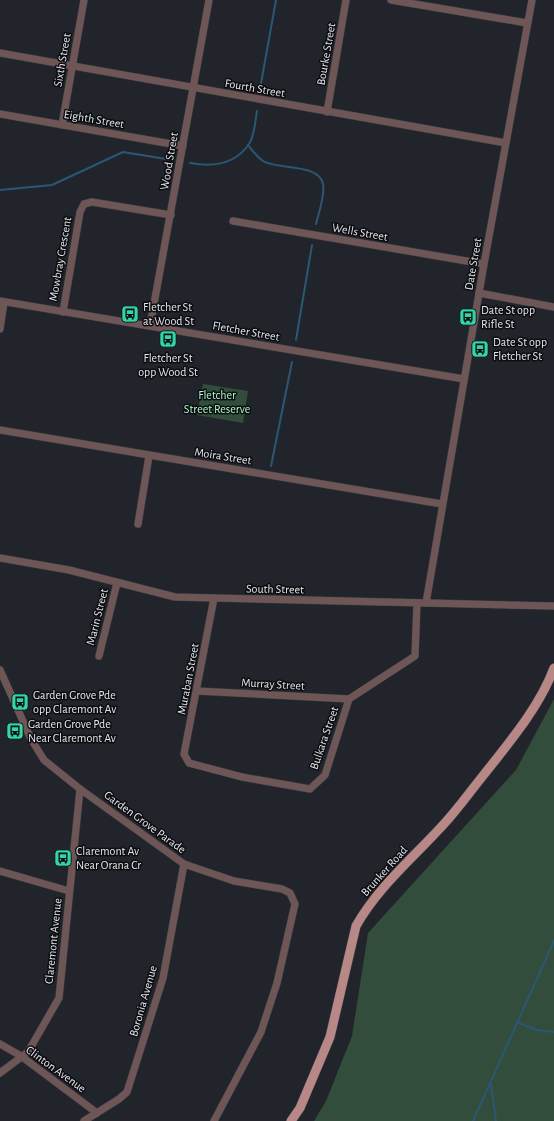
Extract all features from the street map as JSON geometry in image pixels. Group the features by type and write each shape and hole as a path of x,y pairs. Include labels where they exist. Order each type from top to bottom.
{"main road":[{"name":"Brunker Road","path":"291,1121 300,1108 330,1037 356,926 364,911 387,883 444,825 501,752 541,697 554,668"}],"street":[{"name":"Sixth Street","path":"62,125 84,0"},
{"name":"Wood Street","path":"150,326 209,0"},
{"name":"Bourke Street","path":"327,112 346,0"},
{"path":"391,0 527,23"},
{"name":"Date Street","path":"426,603 484,264 532,0"},
{"name":"Fourth Street","path":"0,53 506,143"},
{"name":"Eighth Street","path":"0,114 183,146"},
{"name":"Mowbray Crescent","path":"63,312 80,212 84,204 92,202 171,215"},
{"name":"Wells Street","path":"233,221 484,264"},
{"path":"479,293 554,307"},
{"path":"0,329 2,302"},
{"name":"Fletcher Street","path":"2,302 464,378"},
{"name":"Moira Street","path":"0,430 148,456 442,504"},
{"path":"138,524 148,456"},
{"name":"South Street","path":"0,558 68,570 175,597 554,606"},
{"name":"Marin Street","path":"99,656 117,583"},
{"name":"Muraban Street","path":"189,763 184,754 214,598"},
{"name":"Bulkara Street","path":"189,763 242,777 310,789 324,775 348,699 415,656 417,603"},
{"name":"Garden Grove Parade","path":"0,670 31,739 44,760 80,789 184,864 234,881 282,889 290,893 295,904 276,983 261,1032 214,1121"},
{"name":"Murray Street","path":"197,691 348,699"},
{"name":"Claremont Avenue","path":"0,1073 28,1052 59,998 80,789"},
{"name":"Boronia Avenue","path":"84,1121 119,1099 127,1092 163,978 184,864"},
{"path":"0,871 69,891"},
{"name":"Clinton Avenue","path":"0,1044 21,1056 97,1113"}],"green space":[{"name":"Fletcher Street Reserve","path":"203,384 248,391 243,423 197,415"},
{"path":"554,699 554,1121 314,1121 326,1101 352,1036 368,933 516,770"}],"waterway":[{"path":"260,89 276,0"},
{"path":"190,163 207,165 222,163 237,156 243,151 251,140 254,132 257,111"},
{"path":"248,145 263,161 269,164 306,170 320,177 323,184 323,194 316,224"},
{"path":"0,190 52,185 123,152 166,159"},
{"path":"296,340 312,245"},
{"path":"271,466 292,362"},
{"path":"473,1121 554,941"},
{"path":"517,1022 536,1030 554,1032"},
{"path":"491,1084 496,1121"}],"place":[{"name":"Fletcher St at Wood St","path":"130,314"},
{"name":"Date St opp Rifle St","path":"468,317"},
{"name":"Fletcher St opp Wood St","path":"168,339"},
{"name":"Date St opp Fletcher St","path":"480,349"},
{"name":"Garden Grove Pde opp Claremont Av","path":"20,702"},
{"name":"Garden Grove Pde Near Claremont Av","path":"15,731"},
{"name":"Claremont Av Near Orana Cr","path":"63,858"}]}
